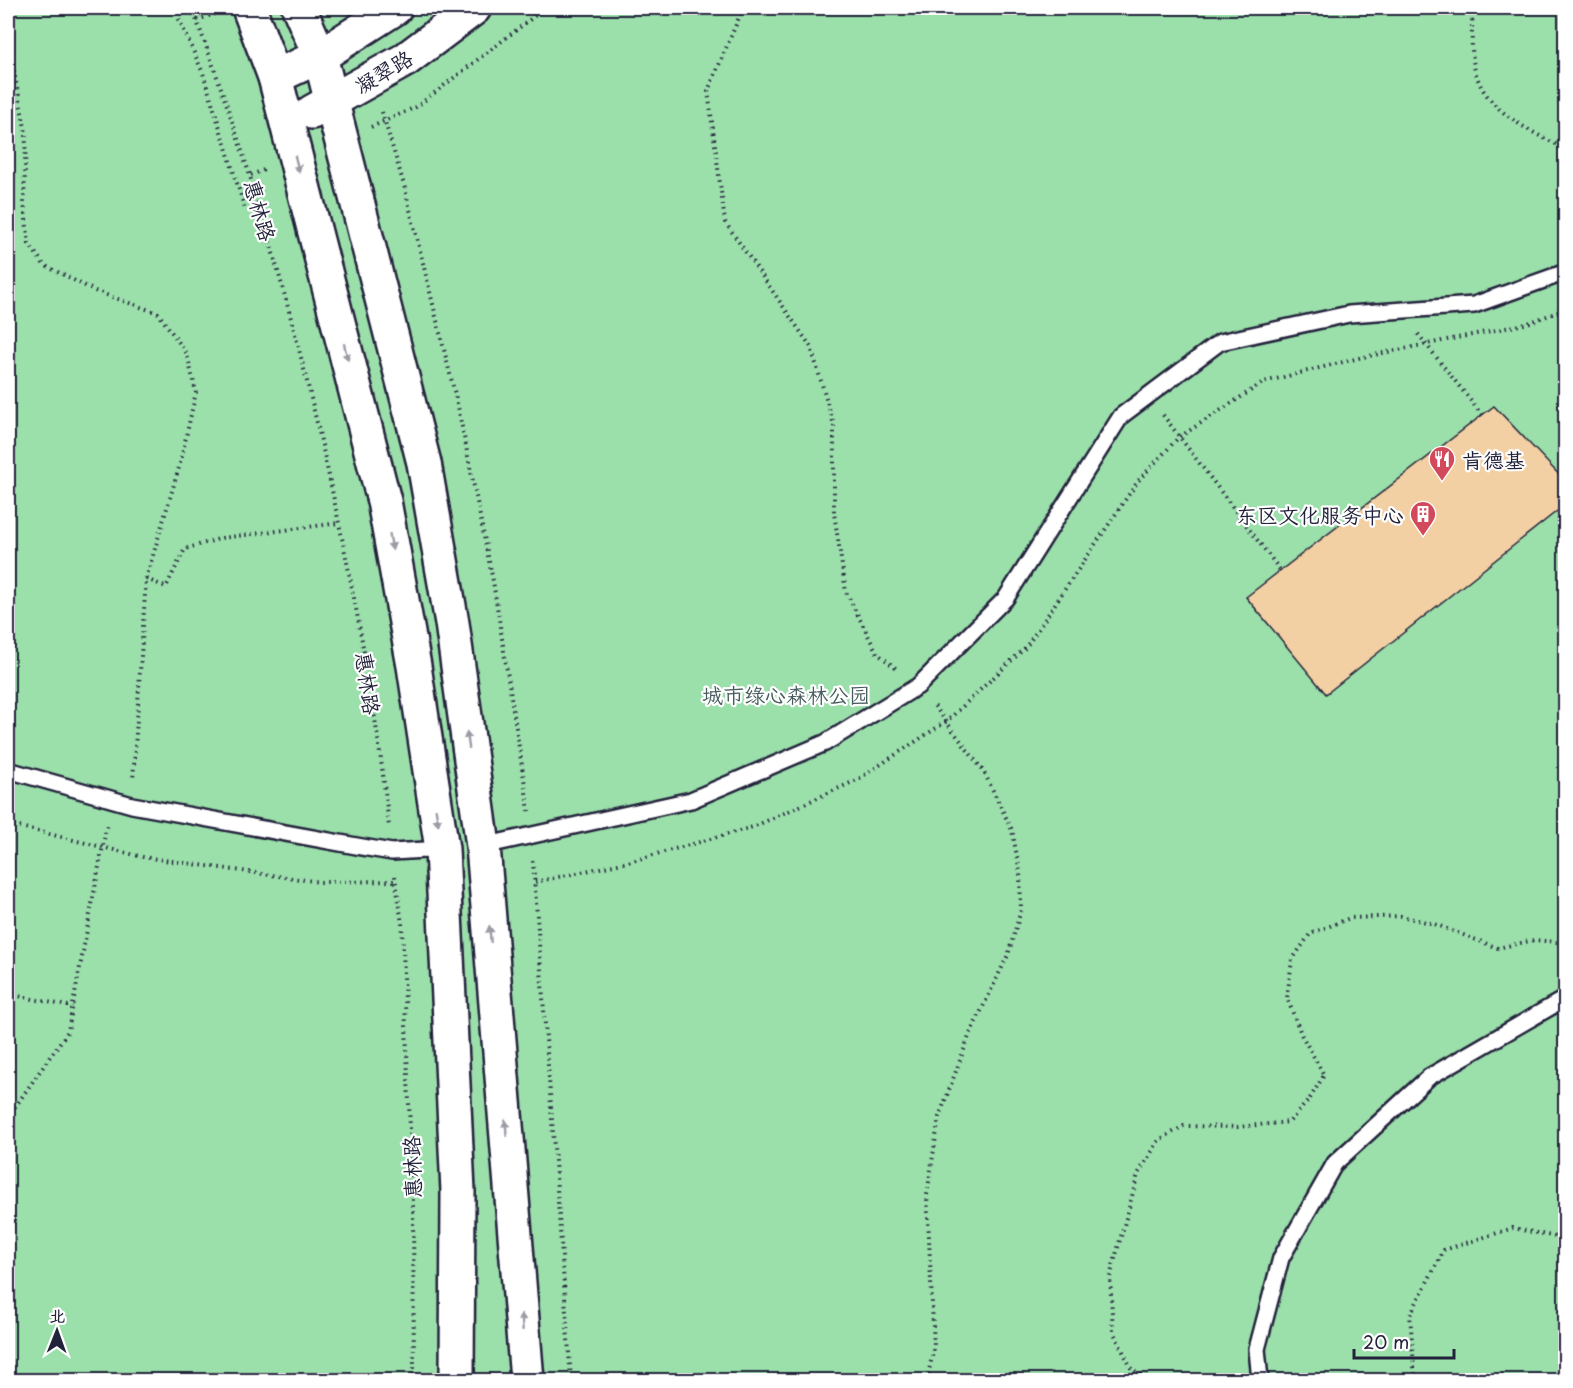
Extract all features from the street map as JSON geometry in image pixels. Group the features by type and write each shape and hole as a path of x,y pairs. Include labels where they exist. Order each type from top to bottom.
{"main road":[{"path":"249,8 275,77 384,501 414,666 442,849 458,1191 457,1380"},
{"path":"299,8 320,56 423,463 452,623 483,846 527,1380"},
{"path":"275,77 320,56 395,8"},
{"name":"凝翠路","path":"287,126 405,60 474,8"}],"lane":[{"path":"483,846 691,800 825,743 918,686 1006,598 1121,416 1220,342 1349,315 1474,305 1566,272"},
{"path":"8,770 132,804 392,852 442,849"},
{"path":"1260,1380 1257,1349 1281,1258 1335,1163 1429,1077 1566,998"}],"path":[{"path":"174,8 203,73 245,209"},
{"name":"惠林路","path":"192,8 251,175 296,330 360,621 402,924 413,1205 414,1380"},
{"path":"1473,8 1472,48 1479,82 1506,117 1566,149"},
{"path":"8,41 26,133 24,203 29,244 44,265 95,291 158,313 187,354 196,393 180,464 146,579 132,804"},
{"path":"535,882 632,861 753,827 857,780 947,721 1026,647 1138,481 1178,438 1264,382 1359,358 1525,324 1566,309"},
{"path":"1398,311 1482,415"},
{"path":"1149,395 1178,438 1280,570"},
{"path":"146,579 166,587 185,549 222,538 339,523"},
{"path":"8,1117 68,1031 112,799"},
{"path":"8,824 143,857 320,882 396,881"},
{"path":"1152,1380 1132,1370 1113,1331 1110,1277 1138,1174 1159,1140 1184,1126 1238,1127 1289,1122 1309,1100 1324,1075 1302,1036 1287,998 1292,960 1310,934 1350,918 1401,916 1434,924 1498,948 1534,940 1566,943"},
{"path":"8,994 74,1007"},
{"path":"1415,1380 1410,1315 1444,1250 1513,1228 1566,1239"}],"green space":[{"name":"城市绿心森林公园","path":"8,8 1565,8 1565,1380 8,1380"}],"building":[{"name":"东区文化服务中心","path":"1494,406 1566,482 1566,504 1326,694 1246,597"}],"place":[{"name":"肯德基","path":"1442,482"},
{"name":"东区文化服务中心","path":"1423,537"}]}
